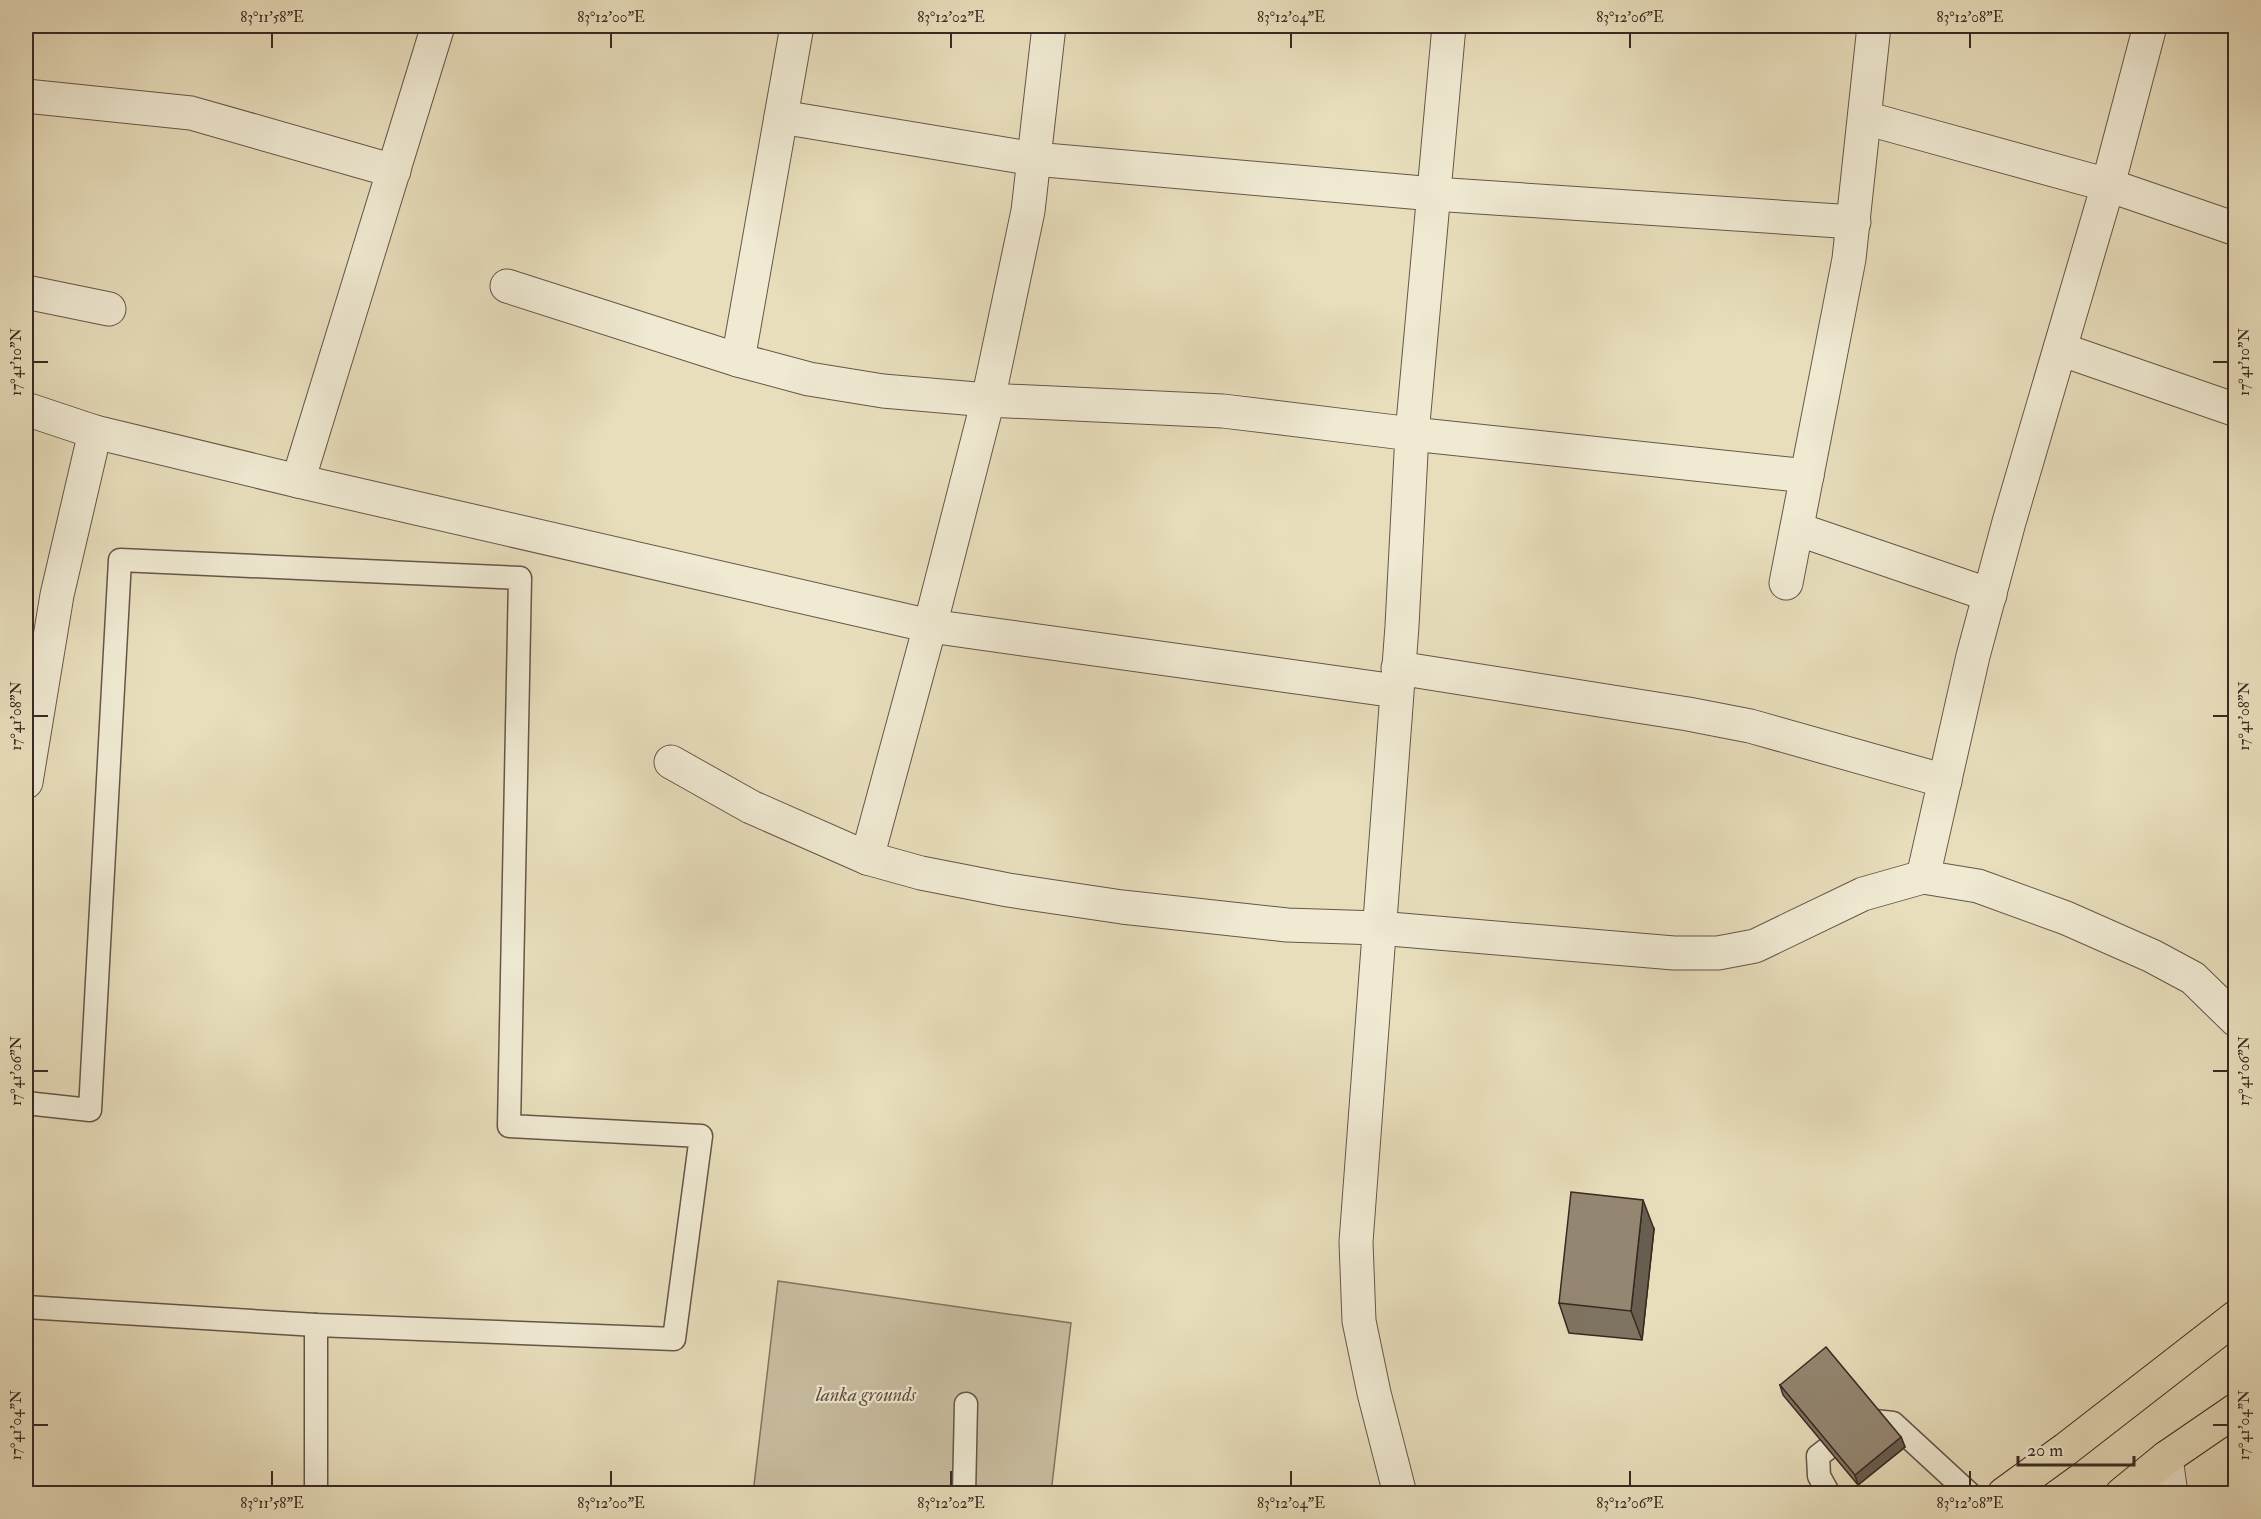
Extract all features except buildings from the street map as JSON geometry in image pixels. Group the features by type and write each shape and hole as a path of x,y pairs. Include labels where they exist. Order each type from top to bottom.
{"main road":[{"path":"2004,1494 2076,1442 2235,1317"},
{"path":"2122,1494 2166,1458 2235,1410"}],"street":[{"path":"298,481 438,26"},
{"path":"738,360 797,26"},
{"path":"867,858 988,400 1028,211 1049,26"},
{"path":"1400,1494 1374,1393 1359,1321 1356,1242 1397,679 1412,434 1449,26"},
{"path":"1786,583 1835,338 1854,222 1874,26"},
{"path":"1923,878 1973,656 2009,522 2108,185 2150,26"},
{"path":"26,96 191,113 394,171"},
{"path":"781,117 1034,159 1434,194 1854,222"},
{"path":"1864,118 2108,185 2235,229"},
{"path":"507,286 738,360 809,379 873,389 988,400 1223,411 1412,434 1807,476"},
{"path":"26,292 109,309"},
{"path":"2060,349 2235,410"},
{"path":"26,409 95,432 298,481 930,626 1689,714 1750,726 1945,781"},
{"path":"26,782 57,595 95,432"},
{"path":"1797,529 1990,595"},
{"path":"670,762 751,807 867,858 921,873 997,888 1122,907 1287,925 1378,928 1674,953 1718,953 1755,946 1863,894 1923,878 1978,886 2066,918 2152,956 2193,978 2235,1020"},
{"path":"2166,1458 2171,1494"}],"lane":[{"path":"26,1104 90,1110 120,560 520,578 509,1126 700,1136 674,1339 316,1324 26,1307"},
{"path":"316,1324 316,1494"},
{"path":"964,1494 966,1404"},
{"path":"1829,1494 1819,1476 1818,1456 1864,1420 1893,1423 1970,1494"}],"green space":[{"name":"lanka grounds","path":"778,1281 1071,1323 1051,1493 753,1494"}]}
